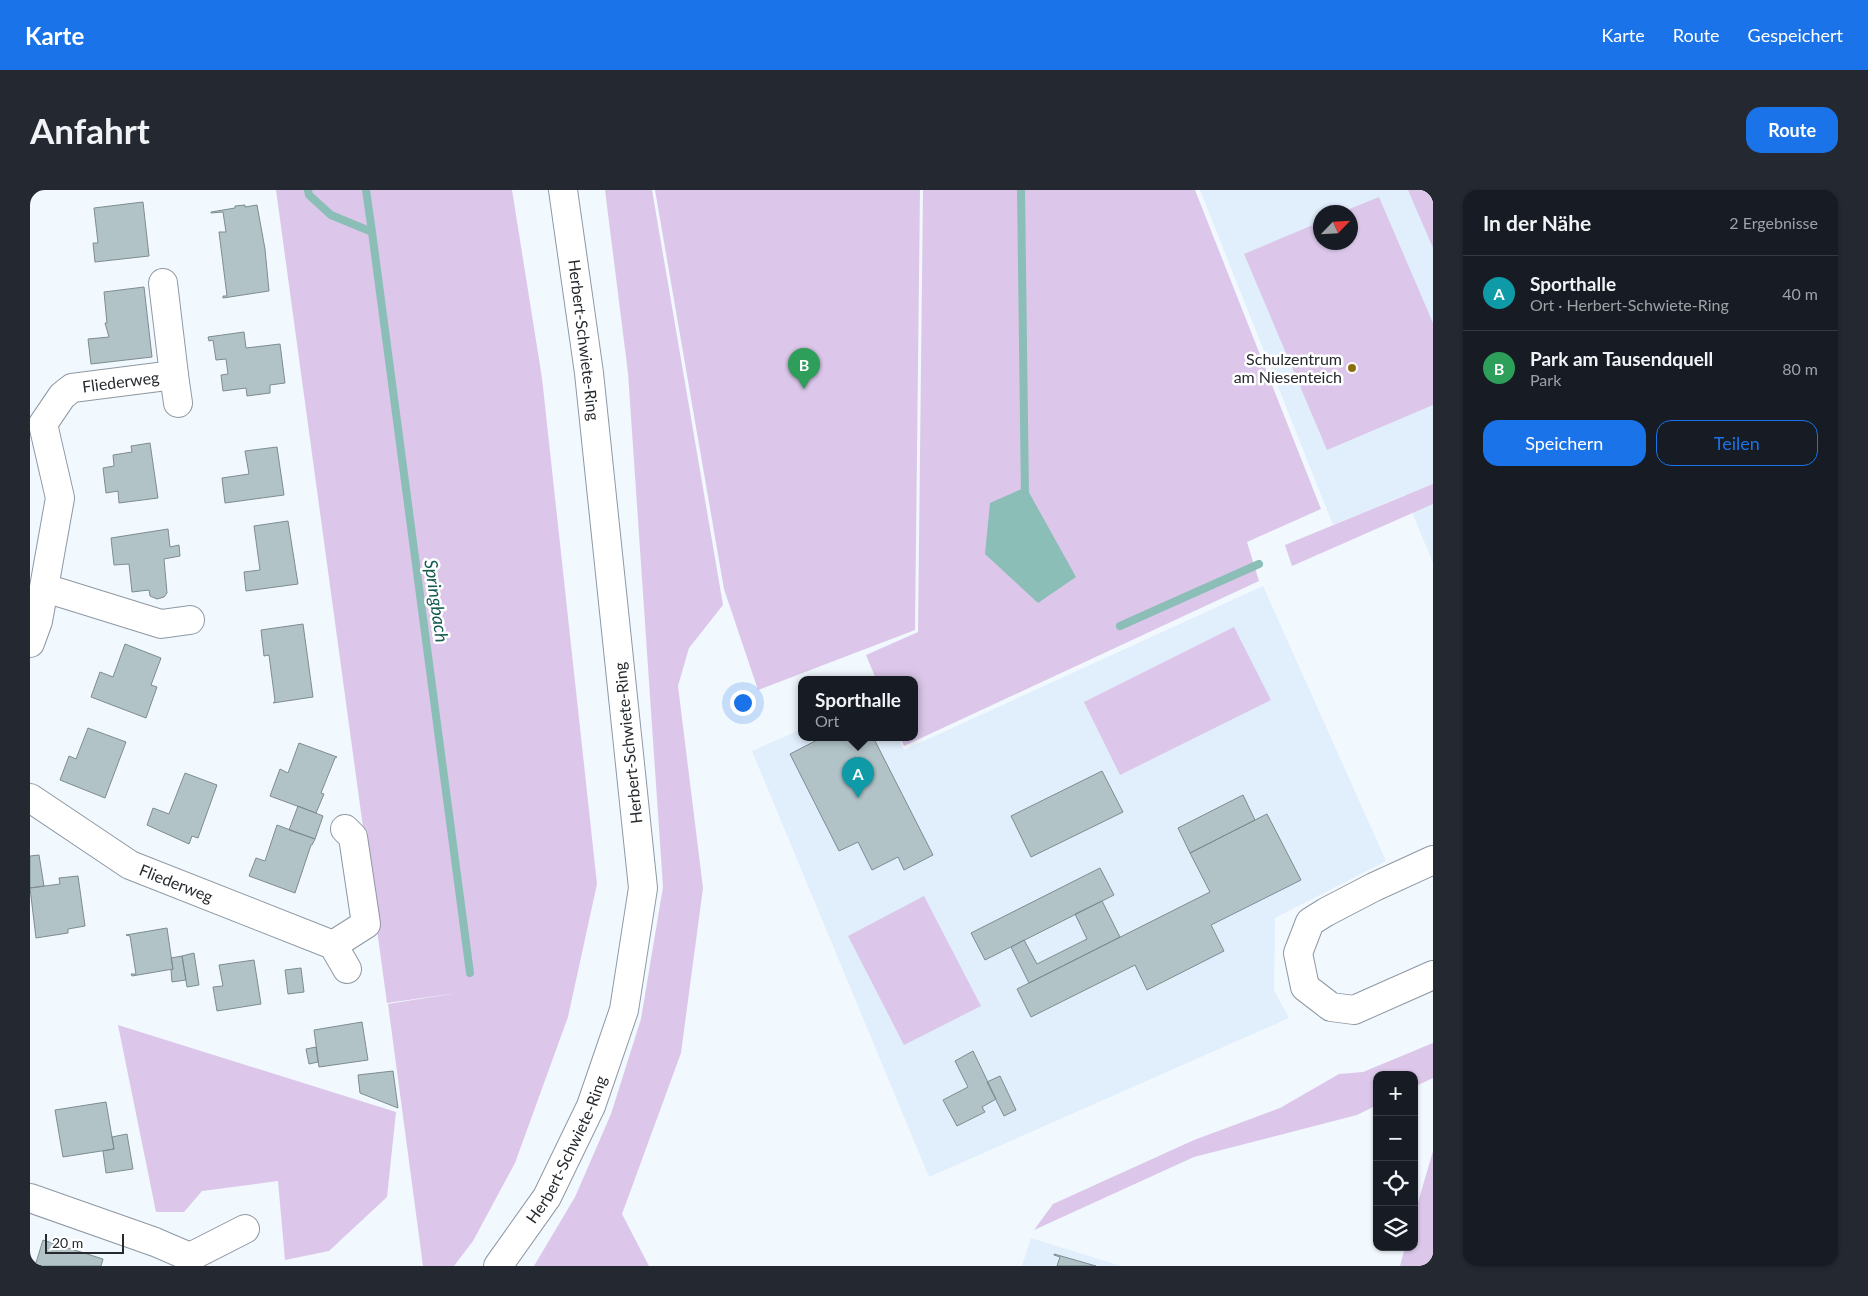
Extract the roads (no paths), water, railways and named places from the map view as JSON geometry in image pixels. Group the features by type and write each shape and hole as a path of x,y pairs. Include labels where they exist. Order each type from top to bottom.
{"street":[{"name":"Herbert-Schwiete-Ring","path":"498,1266 547,1197 591,1106 624,1010 643,888 589,372 563,190"},
{"name":"Fliederweg","path":"162,283 178,403"},
{"name":"Fliederweg","path":"33,627 45,588 60,498 43,424 62,396 72,388 174,375"},
{"path":"45,588 161,624 190,620"},
{"name":"Fliederweg","path":"30,798 130,865 333,945"},
{"path":"345,829 352,837 366,924 333,945 347,969"},
{"path":"1433,860 1374,887 1310,922 1298,954 1305,987 1331,1007 1354,1010 1433,975"},
{"path":"30,1198 155,1242 190,1257 244,1229"}],"waterway":[{"name":"Springbach","path":"308,190 309,195 331,215 372,232 470,973"},
{"name":"Springbach","path":"366,190 372,232"},
{"path":"1021,190 1025,497"},
{"path":"1120,626 1259,564"}],"place":[{"name":"Schulzentrum am Niesenteich","path":"1352,368"},
{"name":"Park am Tausendquell","path":"804,389"},
{"name":"Sporthalle","path":"858,798"}]}
